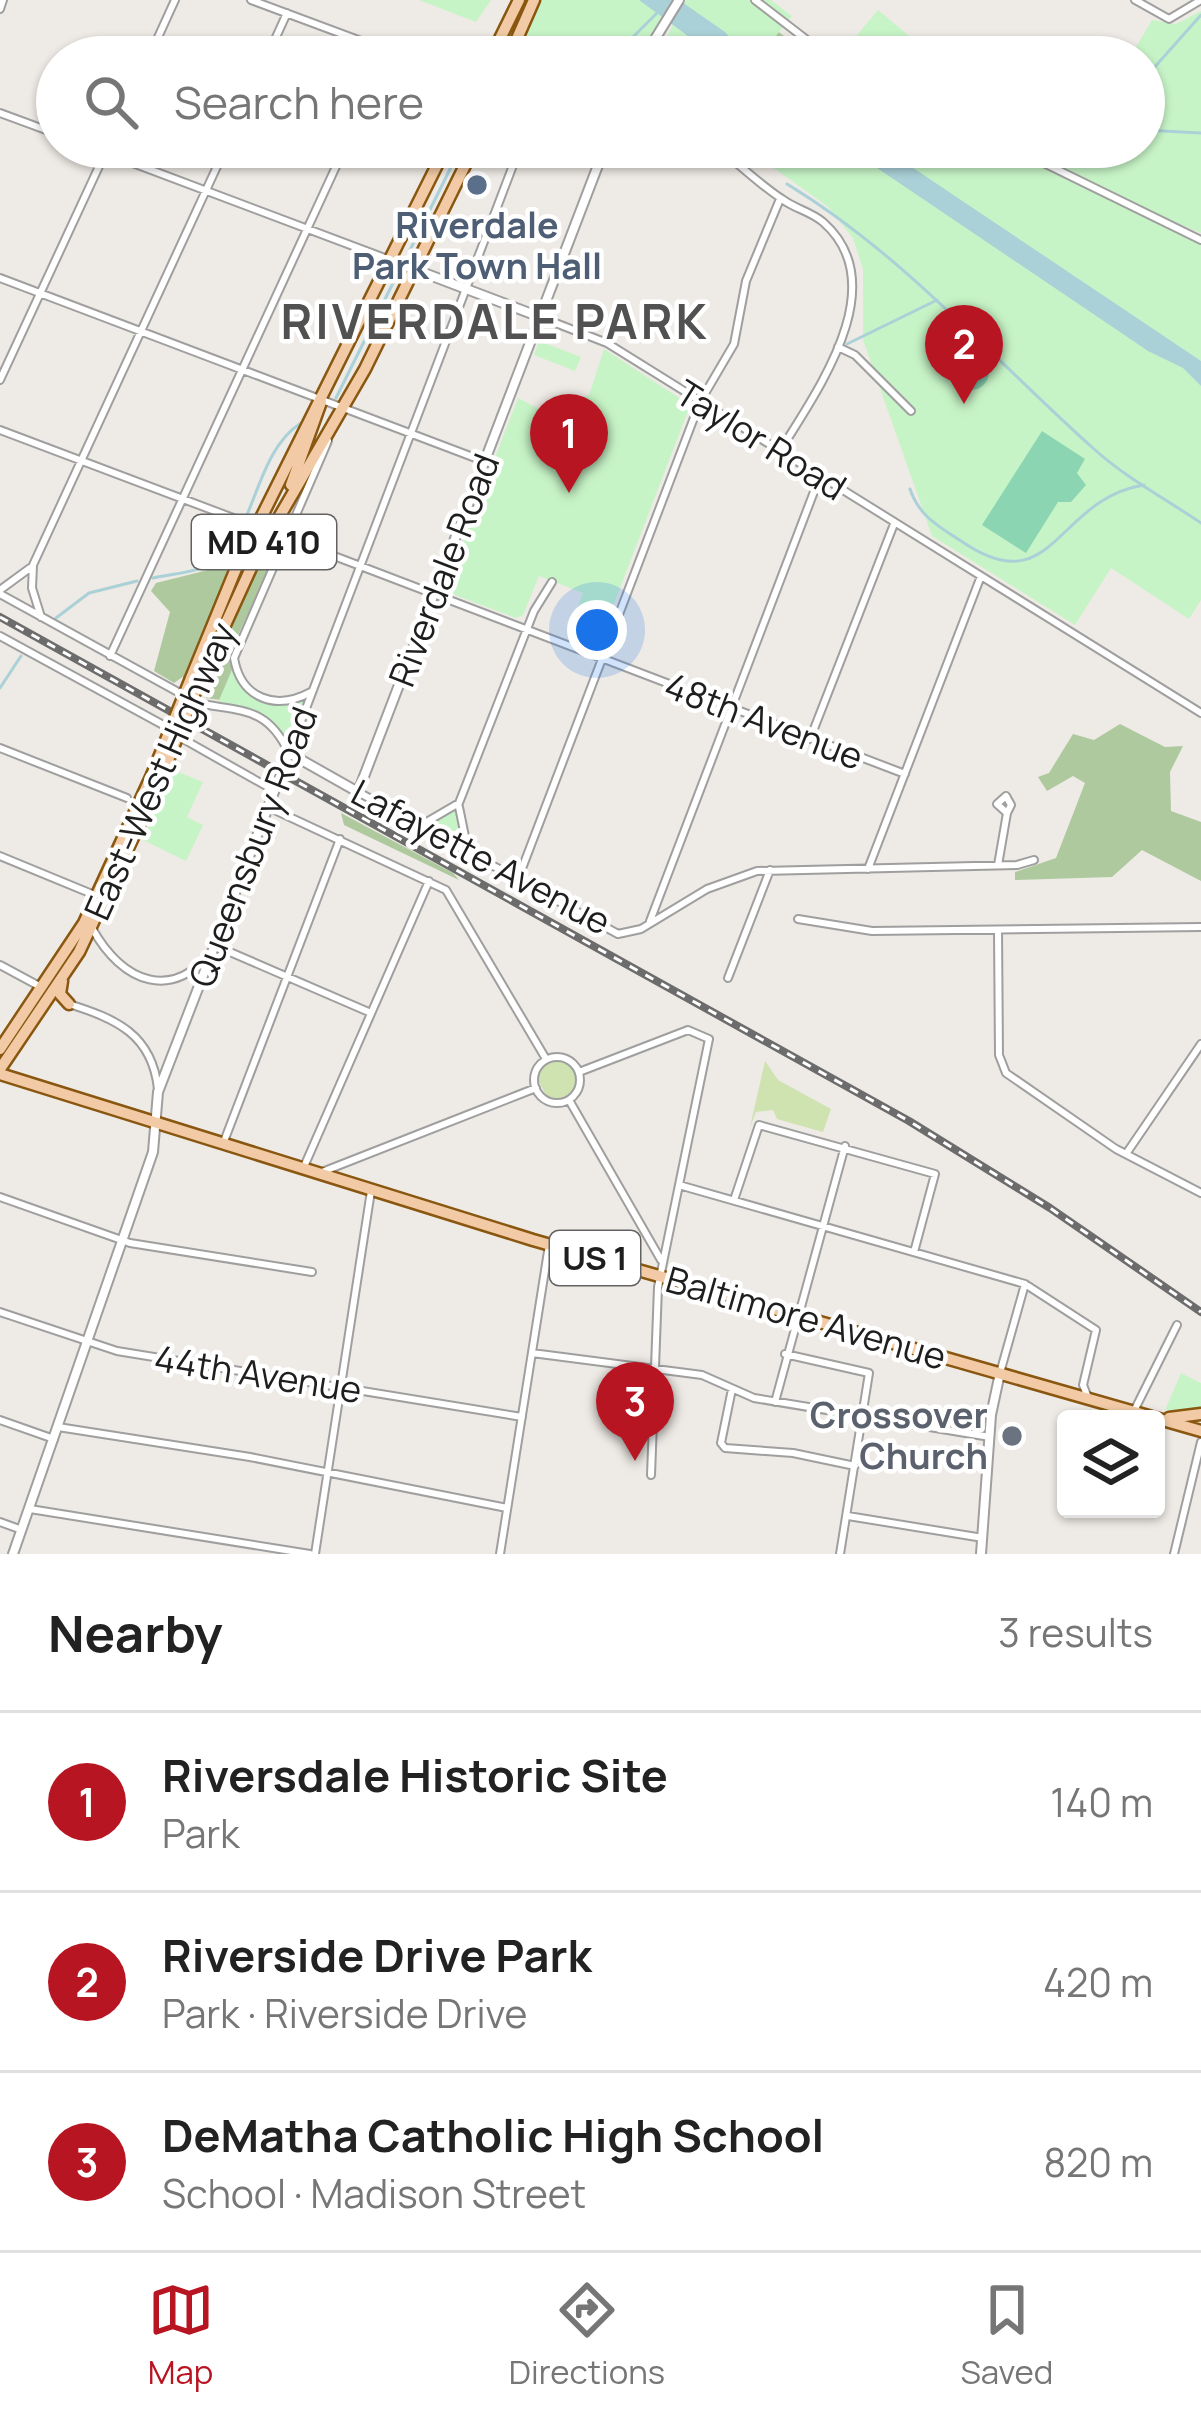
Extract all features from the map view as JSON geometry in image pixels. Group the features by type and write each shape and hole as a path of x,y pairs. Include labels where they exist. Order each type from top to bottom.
{"main road":[{"path":"501,36 519,0"},
{"path":"518,36 534,0"},
{"name":"East-West Highway","path":"0,1071 92,928 157,777 237,566 390,260 429,168"},
{"name":"East-West Highway","path":"195,680 282,510 344,408 464,168"},
{"path":"282,510 320,415 320,399"},
{"name":"East-West Highway","path":"0,1049 98,896 157,777"},
{"path":"63,979 60,994 69,1004"},
{"path":"42,1009 69,1004"},
{"path":"20,1041 16,1063 32,1084"},
{"name":"Baltimore Avenue","path":"0,1071 549,1245 662,1269 796,1315 1070,1393 1085,1392 1131,1410"},
{"path":"1165,1417 1201,1414"},
{"name":"Baltimore Avenue","path":"1165,1420 1201,1431"}],"street":[{"path":"0,10 2,0"},
{"path":"159,36 176,0"},
{"path":"251,0 342,36"},
{"path":"656,36 679,0"},
{"path":"755,0 801,36"},
{"path":"1135,0 1154,14 1177,18 1201,1"},
{"path":"277,36 287,14"},
{"path":"0,113 36,126"},
{"path":"0,380 98,168"},
{"name":"Taylor Road","path":"151,168 607,343 1201,713"},
{"path":"41,617 32,588 33,565 216,168"},
{"path":"110,656 335,168"},
{"name":"Queensbury Road","path":"13,1554 155,1146 158,1092 512,168"},
{"name":"Riverdale Road","path":"358,791 597,168"},
{"path":"743,168 780,199 823,222 848,261 851,291 838,347 780,451"},
{"path":"1054,168 1201,240"},
{"path":"518,879 700,402 734,344 746,281 780,199"},
{"path":"0,278 486,462"},
{"path":"838,347 855,355 911,411"},
{"path":"314,690 283,701 256,697 246,688 234,653 332,427"},
{"path":"0,430 236,519"},
{"path":"648,924 820,476"},
{"path":"810,739 894,522"},
{"name":"48th Avenue","path":"286,538 905,774"},
{"path":"33,565 0,592 178,692"},
{"path":"868,869 982,574"},
{"path":"468,851 459,803 527,630 552,582"},
{"path":"0,636 165,726"},
{"path":"197,703 251,709 256,697"},
{"name":"Lafayette Avenue","path":"251,709 276,728 289,753 618,934 648,924"},
{"path":"182,740 275,790"},
{"path":"0,748 127,799"},
{"path":"419,825 459,803"},
{"path":"268,807 446,890 547,1059"},
{"path":"998,866 1007,813"},
{"path":"223,1144 340,838"},
{"path":"0,856 98,896"},
{"path":"648,924 725,880 770,870 998,866 1034,860"},
{"path":"728,978 770,870"},
{"path":"303,1169 429,880"},
{"path":"798,920 872,931 1201,927"},
{"path":"92,928 114,963 148,979 189,973 216,946 371,1012"},
{"path":"998,930 1002,1068 1126,1154 1201,1193"},
{"path":"0,965 41,987"},
{"path":"69,1004 115,1019 136,1035 153,1064 158,1092"},
{"path":"579,1072 688,1030 709,1039 662,1269 651,1475"},
{"path":"1126,1154 1201,1044"},
{"path":"566,1058 579,1072 579,1088 569,1100 549,1102 536,1088 535,1073 547,1059 566,1058"},
{"path":"320,1174 336,1162 536,1088"},
{"path":"569,1100 662,1269"},
{"path":"734,1200 759,1125 845,1146 935,1174 914,1252"},
{"path":"775,1402 845,1146"},
{"path":"679,1185 1024,1284 1096,1330 1085,1392"},
{"path":"30,1509 312,1554 371,1190"},
{"path":"0,1197 124,1240 311,1272"},
{"path":"500,1554 549,1245"},
{"path":"981,1554 989,1437 1024,1284"},
{"name":"44th Avenue","path":"0,1312 88,1343 521,1417"},
{"path":"1134,1410 1177,1324"},
{"path":"532,1354 702,1375 775,1402 989,1437"},
{"path":"785,1354 866,1371 841,1554"},
{"path":"731,1389 725,1448 793,1453 855,1466"},
{"path":"0,1420 54,1439"},
{"path":"58,1427 507,1508"},
{"path":"1174,1554 1201,1442"},
{"path":"1191,1486 1201,1489"},
{"path":"848,1516 982,1538"},
{"path":"0,1522 22,1530"}],"green space":[{"path":"419,0 491,0 476,22"},
{"path":"539,0 671,0 651,36 522,36"},
{"path":"686,0 771,0 792,16 776,36 667,36"},
{"path":"878,10 909,36 856,36"},
{"path":"1201,11 1201,233 1061,168 1165,168 1165,36 1142,36 1152,20 1176,24"},
{"path":"771,26 784,36 762,36"},
{"path":"774,168 1050,168 1201,242 1201,600 1189,619 1111,568 1075,625 932,536 863,340 863,269 853,238 827,206"},
{"path":"539,341 581,357 575,371 534,355"},
{"path":"604,349 684,401 688,411 597,648 567,637 583,593 539,576 523,615 516,618 455,595 448,580 518,398 545,412 589,395"},
{"path":"971,354 984,359 989,372 984,385 971,390 958,385 953,372 958,359"},
{"path":"1042,431 1085,459 1077,473 1086,485 1071,502 1058,502 1026,553 982,525"},
{"path":"279,535 281,544 232,648 232,672 220,700 206,698 224,637 273,536"},
{"path":"239,545 184,676 174,683 154,671 170,612 151,591 156,583 208,570"},
{"path":"234,665 258,695 267,698 313,690 289,753 262,715 217,705"},
{"path":"1120,724 1165,747 1183,746 1170,772 1171,811 1201,822 1201,881 1142,850 1112,877 1015,880 1015,872 1056,858 1085,783 1073,776 1047,791 1038,777 1049,773 1073,734 1094,740"},
{"path":"171,769 203,782 187,817 203,825 186,861 143,840"},
{"path":"459,804 468,851 419,825"},
{"path":"341,813 453,873 459,880 344,825"},
{"path":"555,1058 574,1066 576,1074 575,1087 561,1098 547,1097 537,1078 542,1066"},
{"path":"765,1061 778,1080 831,1109 823,1132 777,1119 773,1110 756,1112 750,1127"},
{"path":"1181,1373 1201,1383 1201,1409 1165,1410"}],"water":[{"path":"639,0 679,0 729,36 688,36"},
{"path":"877,168 913,168 1201,361 1201,386 1183,368 1148,351"}],"waterway":[{"path":"634,36 658,12"},
{"path":"1165,55 1201,15"},
{"path":"1165,131 1201,133"},
{"path":"410,250 451,168"},
{"path":"787,184 909,275 1106,460 1201,523"},
{"path":"336,398 397,275"},
{"path":"847,344 937,300"},
{"path":"153,578 203,568 224,553 246,518 273,455 301,423"},
{"path":"910,489 924,513 961,541 992,558 1016,561 1036,555 1114,494 1144,485"},
{"path":"56,618 89,593 137,581"},
{"path":"0,688 21,656"}],"railway":[{"path":"0,617 909,1121 1050,1208 1201,1312"}],"place":[{"name":"Riverdale Park Town Hall","path":"477,185"},
{"name":"Riverside Drive Park","path":"964,404"},
{"name":"Riversdale Historic Site","path":"569,493"},
{"name":"Crossover Church","path":"1012,1436"},
{"name":"DeMatha Catholic High School","path":"635,1461"}],"district":[{"name":"RIVERDALE PARK","path":"495,322"}]}
